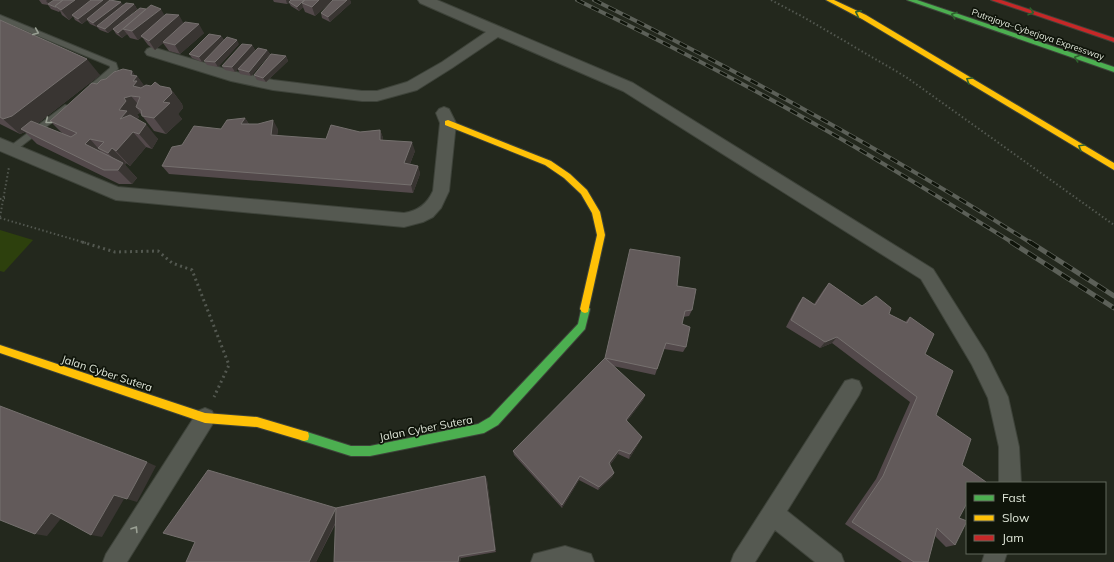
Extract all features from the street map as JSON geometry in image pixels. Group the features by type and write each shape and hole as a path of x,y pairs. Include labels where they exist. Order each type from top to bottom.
{"main road":[{"path":"829,0 864,17 1114,167"},
{"name":"Putrajaya–Cyberjaya Expressway","path":"910,0 1114,70"},
{"name":"Putrajaya–Cyberjaya Expressway","path":"994,0 1114,40"},
{"name":"Jalan Cyber Sutera","path":"0,349 205,418 257,422 351,451 370,451 480,429 494,421 582,326 601,235 601,223 597,210 573,179 548,163 446,118"}],"street":[{"path":"425,0 628,87 927,274 979,359 998,397 1009,447 1010,482"},
{"path":"152,52 231,76 273,85 362,96 377,96 412,86 447,65 497,31"},
{"path":"6,147 116,193 404,220 417,219 428,211 437,201 442,191 446,118"},
{"path":"742,562 852,388"},
{"path":"114,562 205,418"},
{"path":"773,514 834,562"},
{"path":"542,562 565,557 583,562"}],"lane":[{"path":"0,17 113,65 114,69 111,73 86,92"},
{"path":"6,147 74,102"}],"path":[{"path":"771,0 805,18 906,77 1114,225"},
{"path":"6,147 5,198 0,218 115,252 158,251 172,263 192,270 229,366 205,418"},
{"path":"0,199 5,198"}],"green space":[{"path":"0,230 33,240 4,272 0,271"}],"building":[{"path":"54,0 63,0 55,6 56,7 48,4"},
{"path":"63,0 75,0 61,10 55,6"},
{"path":"91,0 103,0 78,19 72,15"},
{"path":"110,0 121,2 93,23 87,19"},
{"path":"291,0 304,0 297,7 289,2"},
{"path":"305,0 319,0 312,7 302,3"},
{"path":"333,0 347,0 328,17 321,13"},
{"path":"126,3 134,4 105,29 97,26"},
{"path":"151,5 161,9 132,31 123,29"},
{"path":"140,8 146,9 118,33 113,29"},
{"path":"166,14 179,15 149,41 141,36"},
{"path":"0,20 87,59 12,116 3,119 0,117"},
{"path":"185,22 199,24 175,45 163,42"},
{"path":"209,34 221,36 199,57 189,54"},
{"path":"227,37 237,40 215,62 204,61"},
{"path":"242,44 252,45 232,67 222,66"},
{"path":"258,48 267,50 249,72 238,69"},
{"path":"271,54 286,56 263,78 254,75"},
{"path":"123,69 132,71 131,75 137,76 133,81 137,81 133,86 141,88 146,85 151,86 155,82 160,86 170,88 172,93 163,102 170,103 154,118 142,116 141,110 136,107 140,97 131,96 124,98 126,101 119,110 127,111 120,119 130,115 146,124 139,134 133,132 116,151 112,148 108,153 98,148 104,142 90,139 85,144 123,163 118,170 104,170 21,129 31,121 71,137 77,133 50,121 92,83 97,84 114,72"},
{"path":"245,118 241,124 258,124 273,120 271,135 326,139 331,125 360,132 380,130 380,140 412,142 404,163 418,166 411,185 162,166 172,147 182,145 194,126 221,129 227,120"},
{"path":"630,249 680,257 677,286 696,289 692,310 685,311 682,324 690,327 686,347 666,343 657,369 605,358"},
{"path":"829,283 862,306 876,296 891,308 889,314 907,323 910,317 934,334 925,354 953,371 936,415 971,439 962,465 986,482 966,482 966,505 959,518 966,521 966,523 955,545 937,528 928,562 914,562 852,522 883,476 917,397 837,337 825,342 791,320 803,297 815,305"},
{"path":"605,358 645,395 626,420 642,437 630,454 619,450 609,463 614,473 599,487 580,476 562,505 513,451"},
{"path":"0,406 147,462 127,499 114,495 91,535 51,513 35,534 0,520"},
{"path":"208,470 336,508 309,562 186,562 195,542 163,533"},
{"path":"485,476 495,550 459,556 458,562 334,562 336,508"}],"railway":[{"path":"577,0 637,29 755,91 838,137 1013,243"},
{"path":"594,0 706,57 816,116 924,178 1031,243"},
{"path":"1011,242 1114,308"},
{"path":"1030,242 1114,296"}],"traffic: fast":[{"path":"910,0 1114,70"},
{"path":"304,436 351,451 370,451 480,429 494,421 582,326 585,309"}],"traffic: slow":[{"path":"829,0 864,17 1114,167"},
{"path":"448,123 548,163 567,176 584,192 596,212 601,235 585,309"},
{"path":"0,349 205,418 257,422 304,436"}],"traffic: jam":[{"path":"994,0 1114,40"}]}
